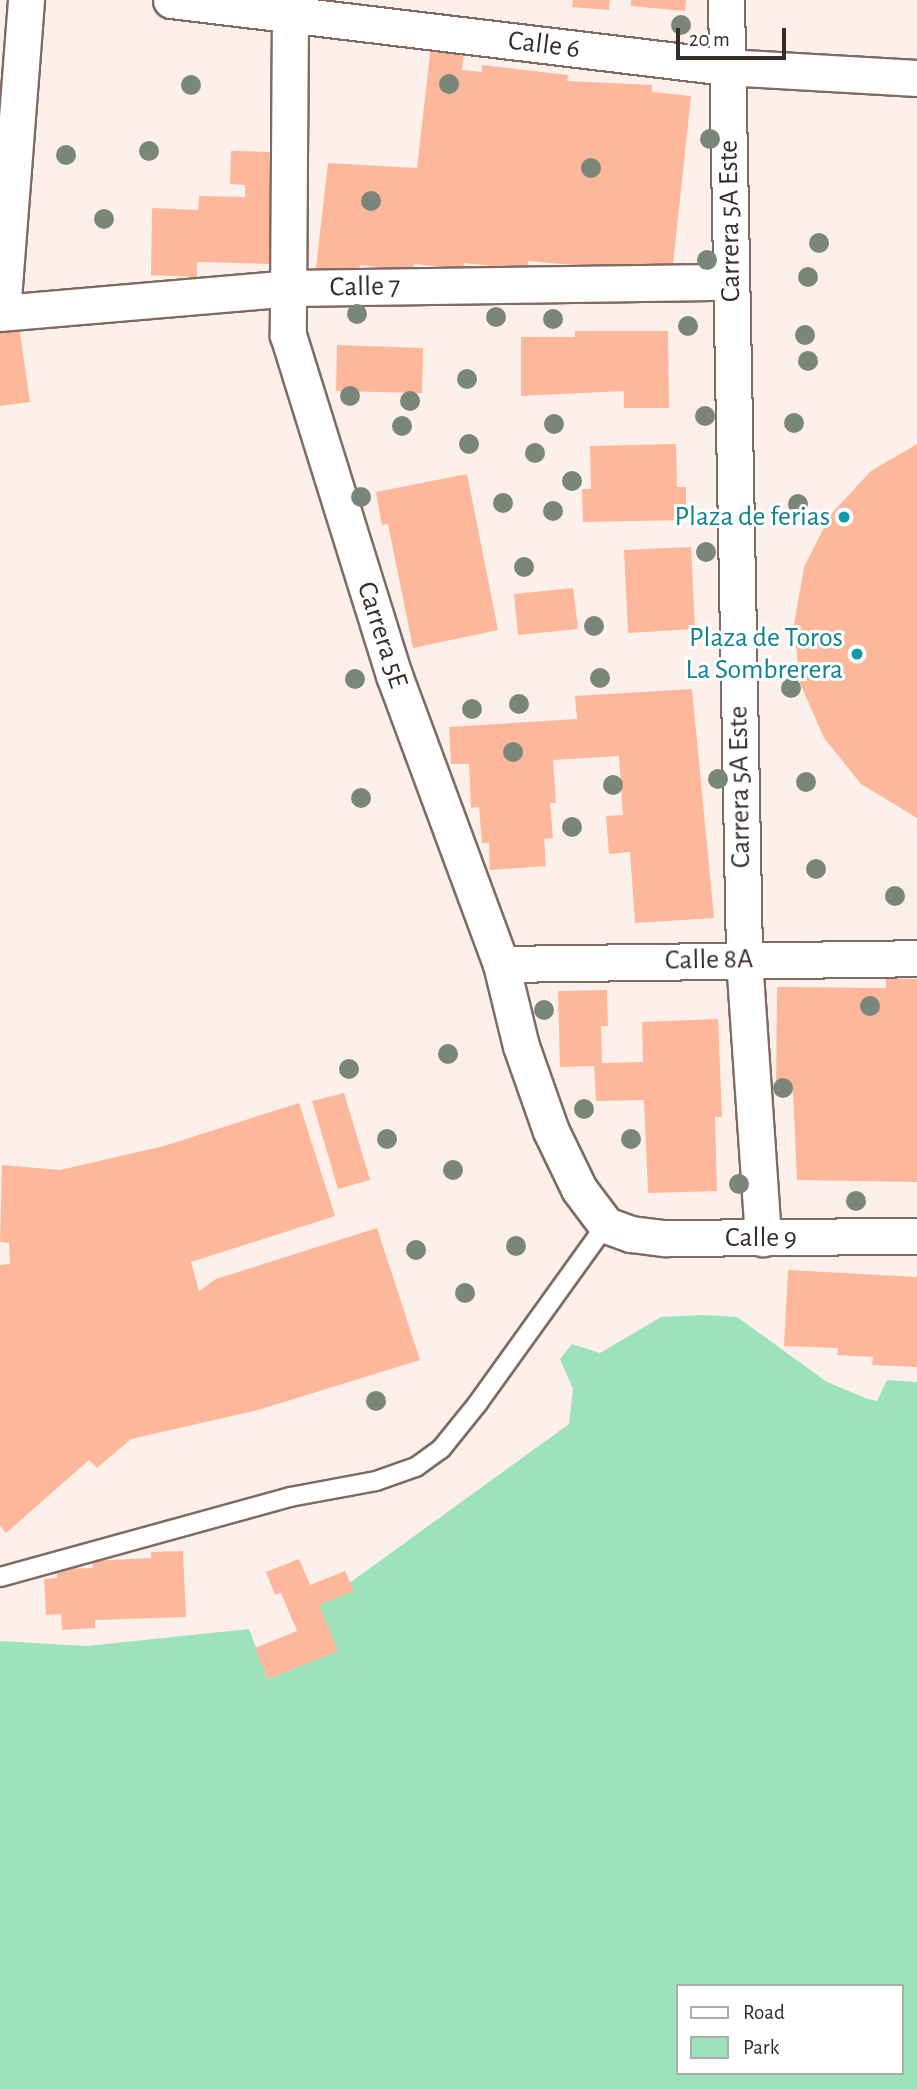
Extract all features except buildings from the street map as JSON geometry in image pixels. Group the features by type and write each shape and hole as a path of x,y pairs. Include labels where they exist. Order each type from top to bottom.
{"street":[{"path":"1,312 26,0"},
{"name":"Calle 6","path":"172,0 726,67 917,78"},
{"name":"Carrera 5A Este","path":"726,0 744,959 763,1238"},
{"name":"Carrera 5E","path":"290,15 288,335 386,649 501,964 521,1046 551,1131 579,1189 606,1225"},
{"name":"Calle 7","path":"1,312 289,288 731,282"},
{"name":"Calle 8A","path":"501,964 917,958"},
{"name":"Calle 9","path":"606,1225 631,1234 666,1238 917,1236"}],"lane":[{"path":"0,1577 290,1497 376,1481 416,1467 441,1448 478,1403 606,1225"}],"green space":[{"path":"661,1317 737,1317 827,1382 868,1399 877,1401 887,1380 917,1382 917,2089 0,2089 0,1641 87,1646 249,1629 268,1679 337,1651 319,1605 569,1424 573,1389 560,1359 572,1344 600,1353"}],"place":[{"name":"Plaza de ferias","path":"844,517"},
{"name":"Plaza de Toros La Sombrerera","path":"857,654"}]}
